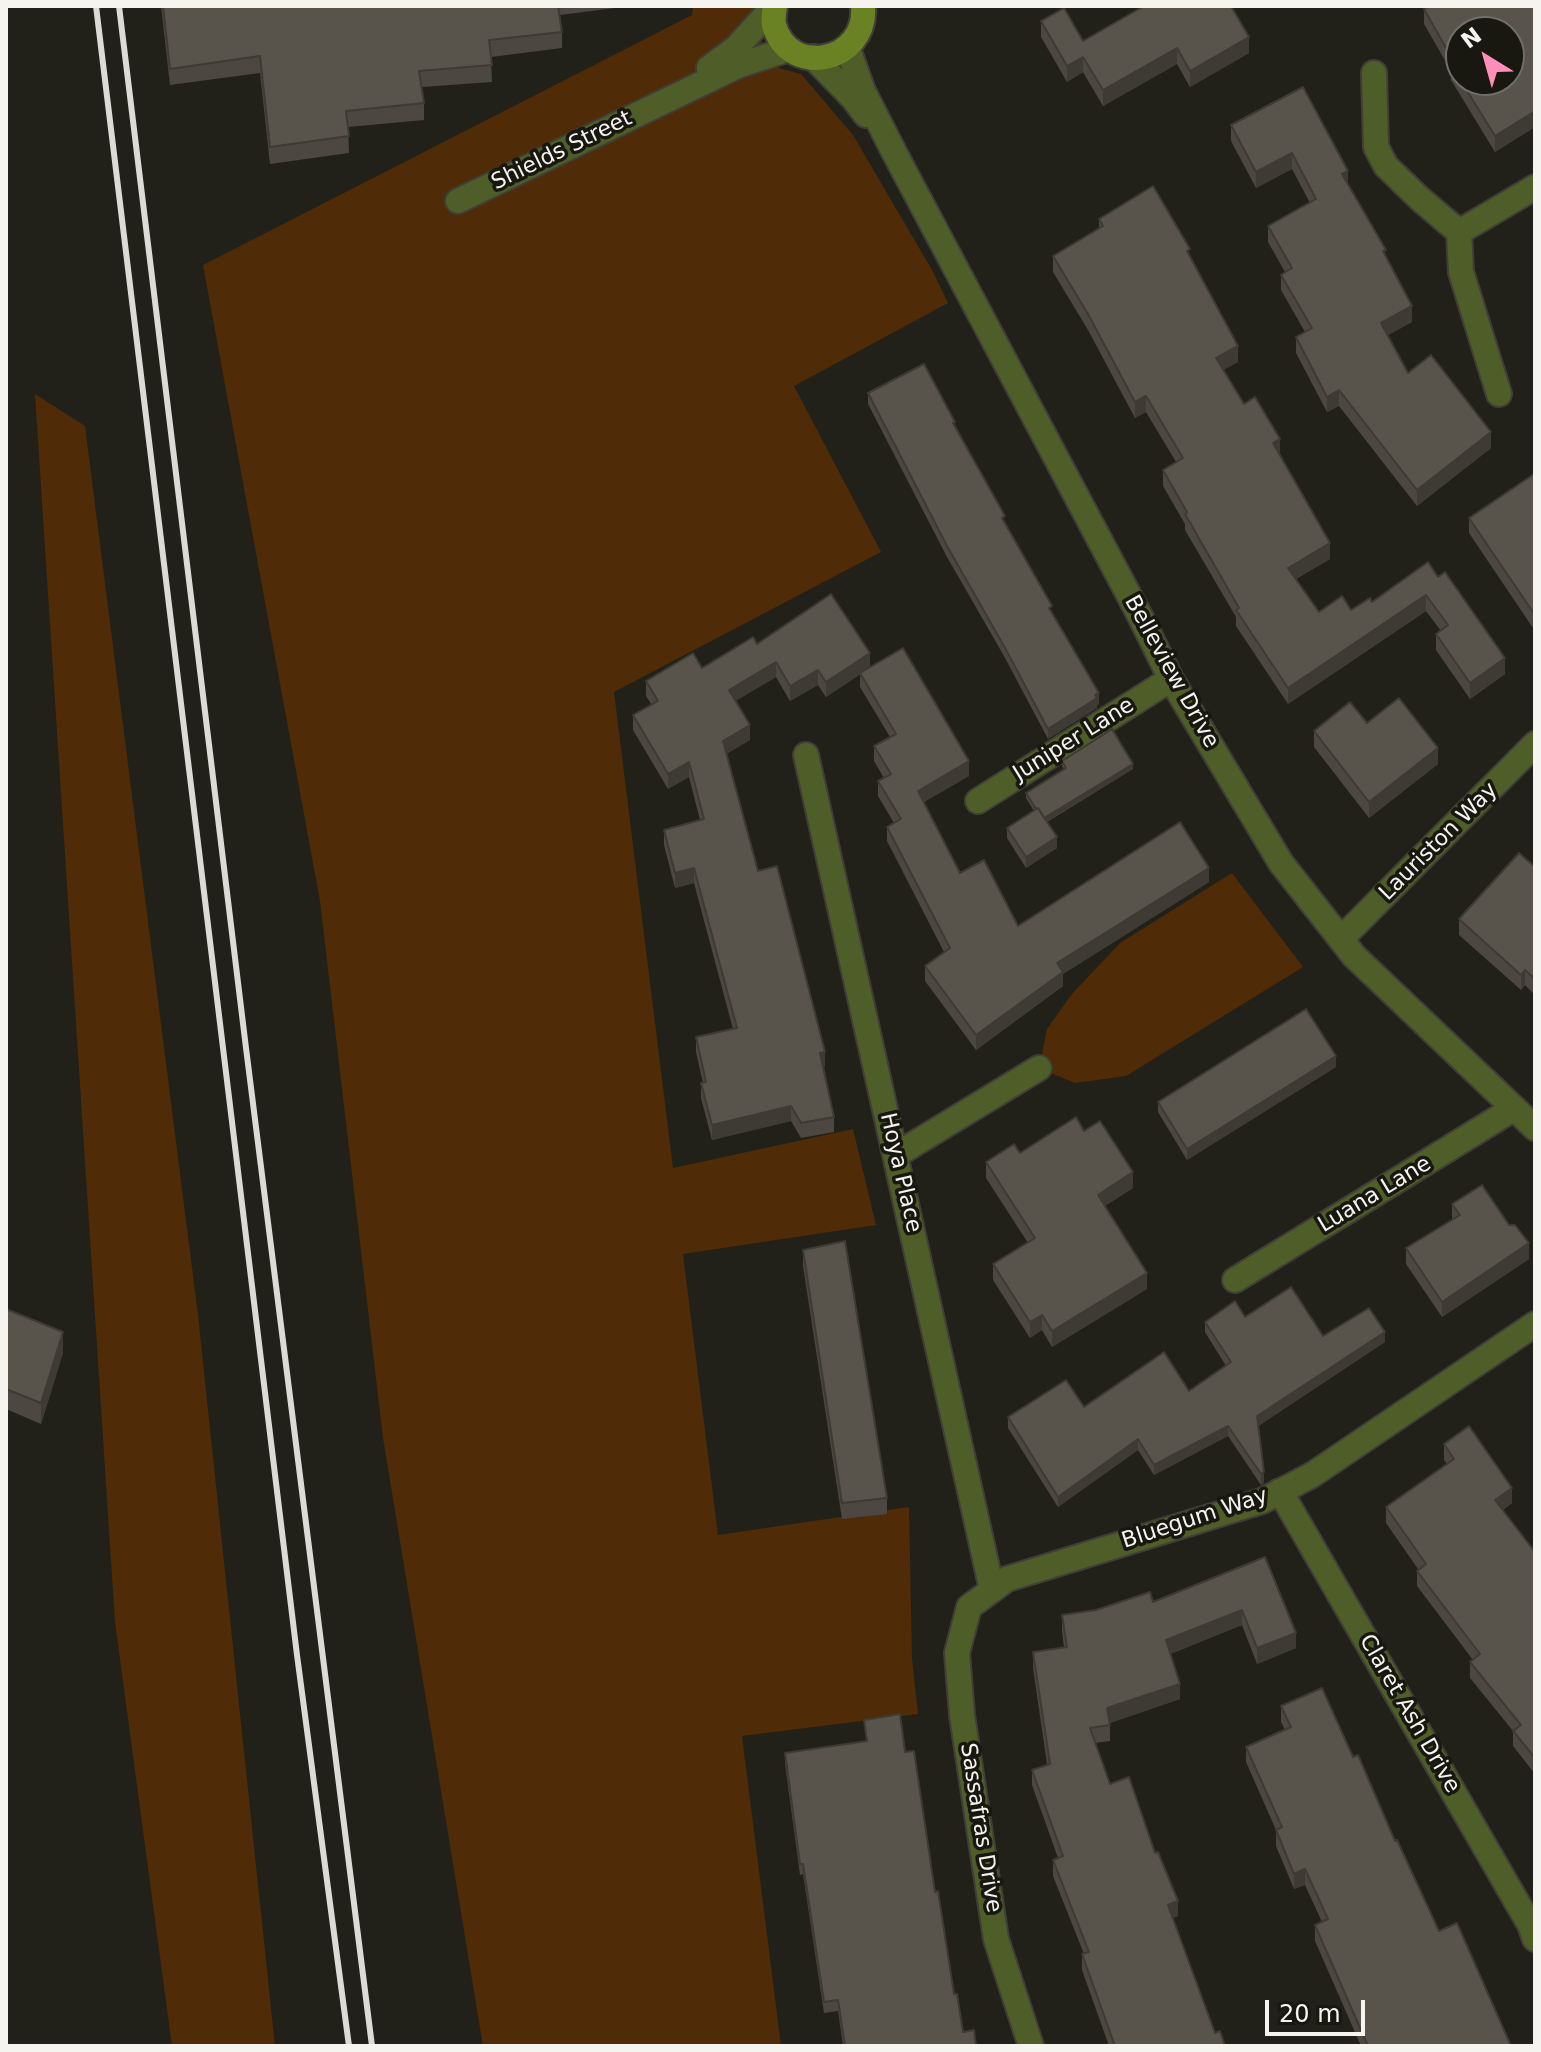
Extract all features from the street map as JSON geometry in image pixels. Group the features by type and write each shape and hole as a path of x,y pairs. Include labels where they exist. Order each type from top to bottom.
{"street":[{"path":"775,6 773,23 789,49 801,56 823,59 848,49 862,29 868,10"},
{"name":"Shields Street","path":"666,101 736,48 775,6"},
{"name":"Shields Street","path":"458,201 740,65 789,49"},
{"name":"Belleview Drive","path":"848,49 863,91 894,152 1171,679 1281,863 1354,956 1535,1128"},
{"name":"Belleview Drive","path":"813,57 853,98 894,152"},
{"path":"1374,73 1376,147 1386,166 1459,232 1461,272 1499,394"},
{"path":"1459,232 1535,187"},
{"name":"Juniper Lane","path":"978,801 1171,679"},
{"name":"Lauriston Way","path":"1341,939 1535,744"},
{"name":"Hoya Place","path":"806,755 992,1590"},
{"path":"896,1155 1039,1068"},
{"name":"Luana Lane","path":"1235,1280 1513,1109"},
{"name":"Bluegum Way","path":"969,1607 1007,1579 1262,1501 1312,1475 1533,1326"},
{"name":"Claret Ash Drive","path":"1280,1491 1460,1800 1535,1939"},
{"name":"Sassafras Drive","path":"969,1607 957,1653 962,1715 996,1939 1031,2046"}],"shaded area":[{"path":"693,6 754,6 754,19 763,45 779,68 801,74 853,135 948,303 794,386 881,552 614,692 673,1168 853,1129 876,1225 683,1254 718,1535 909,1507 912,1658 918,1714 742,1736 781,2046 483,2046 383,1438 320,901 203,265 692,15"},
{"path":"35,394 85,426 198,1315 275,2046 172,2046 115,1622"},
{"path":"1232,873 1303,967 1126,1076 1075,1083 1039,1068 1047,1029 1072,994 1120,943"}],"building":[{"path":"163,6 558,6 562,32 489,40 492,65 419,71 424,103 346,111 349,136 270,147 260,56 170,69"},
{"path":"1144,6 1231,6 1249,37 1190,71 1177,48 1103,90 1083,57 1067,66 1041,21 1064,8 1083,41"},
{"path":"1429,6 1535,6 1535,111 1495,136 1470,96 1525,96 1525,16 1445,16 1445,46 1424,9"},
{"path":"1303,87 1348,171 1342,174 1386,250 1383,251 1412,306 1381,323 1408,373 1431,355 1491,432 1417,490 1339,390 1327,397 1296,337 1312,328 1281,275 1292,268 1268,226 1316,199 1292,153 1256,172 1231,125"},
{"path":"1153,186 1190,249 1187,251 1238,346 1216,358 1244,404 1255,397 1280,439 1273,443 1330,543 1288,568 1319,612 1342,596 1351,610 1370,598 1372,602 1428,562 1438,577 1445,572 1505,658 1470,683 1436,634 1448,625 1426,595 1288,688 1236,610 1239,608 1163,470 1183,458 1146,396 1135,402 1053,256 1103,226 1099,219"},
{"path":"924,364 1005,516 1002,518 1052,606 1049,608 1099,693 1095,695 1097,698 1048,729 947,546 868,393"},
{"path":"1535,476 1535,615 1469,518"},
{"path":"831,594 870,653 826,682 818,670 790,686 776,662 729,690 750,725 723,741 758,871 777,866 825,1052 820,1053 834,1117 801,1123 791,1106 712,1125 701,1083 706,1082 696,1037 737,1028 694,868 675,873 664,830 704,819 689,762 668,774 633,715 658,701 646,681 693,653 702,668 753,637 757,644"},
{"path":"903,648 969,761 918,791 960,873 984,860 1018,926 1180,822 1209,868 1057,963 1063,972 976,1035 925,966 950,948 887,827 901,819 878,781 891,774 874,746 896,734 860,673"},
{"path":"1399,698 1438,748 1369,802 1314,731 1350,702 1367,723"},
{"path":"1112,729 1133,764 1044,818 1026,793 1066,768 1062,761"},
{"path":"1038,808 1057,837 1026,857 1007,828"},
{"path":"1519,853 1535,867 1535,979 1525,970 1521,975 1459,919"},
{"path":"1306,1009 1336,1056 1187,1149 1158,1102"},
{"path":"1076,1117 1084,1131 1100,1121 1133,1172 1098,1195 1147,1273 1052,1331 1042,1315 1030,1322 993,1264 1035,1238 986,1162 1014,1144 1020,1153"},
{"path":"1482,1185 1509,1225 1515,1225 1529,1243 1442,1302 1406,1248 1460,1215 1452,1204"},
{"path":"845,1241 887,1498 842,1503 803,1250"},
{"path":"1291,1287 1323,1336 1369,1308 1385,1332 1257,1416 1264,1472 1261,1474 1228,1426 1154,1465 1138,1439 1058,1497 1008,1417 1066,1380 1084,1407 1164,1352 1189,1391 1231,1362 1205,1322 1235,1301 1245,1317"},
{"path":"6,1309 63,1332 41,1403 6,1389"},
{"path":"1469,1426 1512,1488 1495,1500 1535,1552 1535,1758 1513,1731 1521,1725 1470,1662 1480,1654 1417,1571 1426,1564 1386,1507 1454,1459 1444,1444"},
{"path":"1265,1557 1296,1633 1257,1648 1242,1610 1166,1640 1180,1684 1107,1708 1110,1725 1090,1728 1110,1784 1129,1777 1155,1853 1158,1852 1178,1901 1168,1905 1215,2033 1220,2031 1225,2046 1115,2046 1082,1954 1089,1952 1053,1860 1063,1856 1032,1770 1050,1764 1033,1652 1067,1647 1062,1615 1096,1610 1150,1592 1153,1602"},
{"path":"1322,1688 1353,1757 1358,1755 1439,1931 1457,1923 1511,2046 1368,2046 1315,1925 1328,1919 1305,1869 1294,1874 1276,1830 1282,1827 1246,1747 1291,1727 1281,1706"},
{"path":"900,1714 905,1752 914,1751 954,1994 957,1994 963,2032 974,2030 976,2046 845,2046 838,2000 824,2002 785,1753 867,1741 864,1720"}],"railway":[{"path":"96,6 297,1655 349,2046"},
{"path":"119,6 372,2046"}]}
